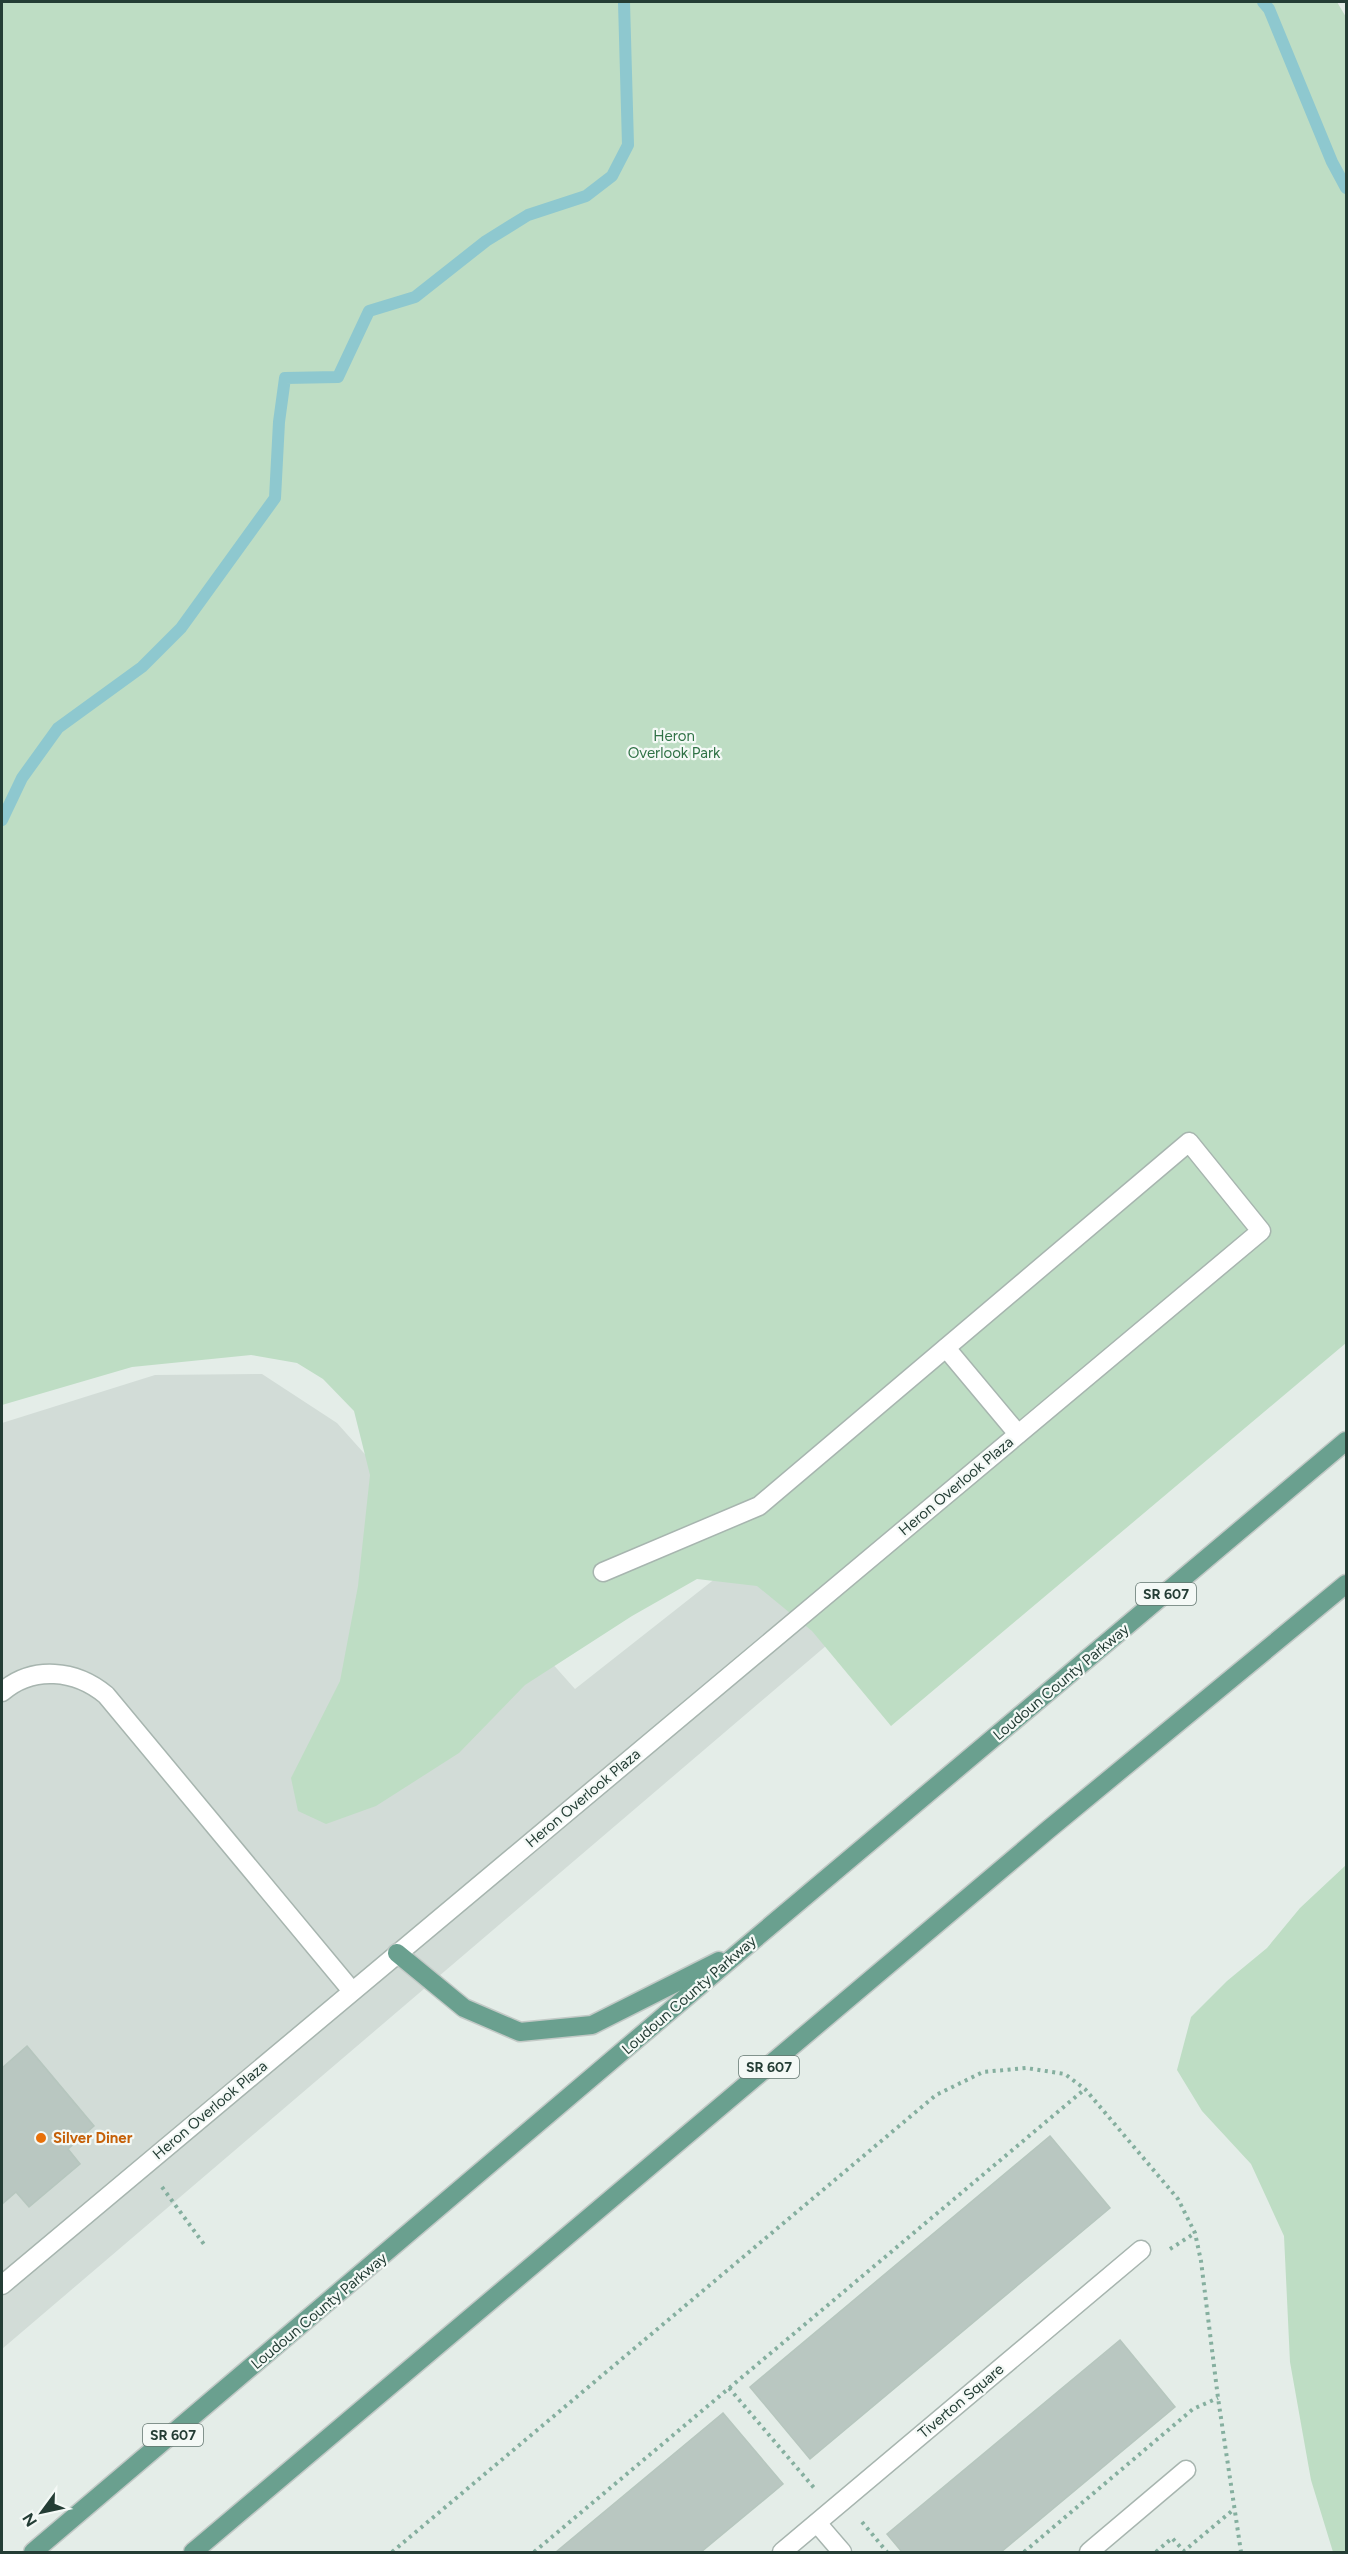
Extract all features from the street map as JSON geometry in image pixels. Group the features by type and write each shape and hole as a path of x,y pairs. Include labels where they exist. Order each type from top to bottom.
{"main road":[{"name":"Loudoun County Parkway","path":"33,2553 744,1948 1347,1441"},
{"name":"SR 607","path":"193,2553 1049,1829 1347,1584"},
{"path":"397,1953 464,2008 520,2032 592,2025 744,1948"}],"street":[{"name":"Heron Overlook Plaza","path":"2,2285 1261,1231 1189,1142 759,1506 603,1572"},
{"path":"946,1348 1018,1434"},
{"path":"2,1692 35,1674 64,1674 92,1684 106,1695 352,1991"},
{"name":"Tiverton Square","path":"782,2553 1140,2250"},
{"path":"1089,2553 1186,2470"},
{"path":"817,2523 842,2553"}],"path":[{"path":"392,2553 936,2096 983,2072 1026,2068 1065,2074 1085,2089 1178,2199 1195,2233 1201,2260 1218,2398 1242,2553"},
{"path":"534,2553 1085,2089"},
{"path":"145,2165 206,2247"},
{"path":"729,2388 838,2505 888,2553"},
{"path":"1024,2553 1193,2409 1218,2398"},
{"path":"1156,2553 1173,2538 1184,2552 1234,2509"}],"shaded area":[{"path":"262,1374 337,1423 575,1689 749,1552 827,1645 2,2349 2,1423 155,1375"}],"green space":[{"name":"Heron Overlook Park","path":"2,2 1337,2 1346,17 1346,1343 891,1726 812,1631 757,1586 697,1579 632,1616 525,1685 459,1753 376,1806 326,1824 298,1811 291,1778 340,1681 358,1586 370,1475 354,1411 323,1379 297,1363 251,1355 132,1367 2,1405"},
{"path":"1346,1865 1346,2552 1333,2552 1311,2480 1290,2362 1284,2236 1251,2164 1202,2111 1177,2070 1191,2017 1227,1981 1267,1948 1300,1908"}],"building":[{"name":"Silver Diner","path":"27,2046 94,2126 68,2149 80,2164 29,2207 16,2192 2,2204 2,2068"},
{"path":"1050,2136 1110,2208 810,2459 750,2387"},
{"path":"1120,2340 1175,2407 1001,2552 902,2552 887,2534"},
{"path":"723,2413 783,2484 701,2552 556,2552"}],"waterway":[{"path":"2,820 22,778 58,728 142,667 181,628 275,498 279,422 285,378 338,377 369,311 415,297 486,241 528,215 586,196 612,176 628,145 624,2"},
{"path":"1263,2 1269,9 1332,162 1346,188"}],"place":[{"name":"Silver Diner","path":"41,2138"}]}
